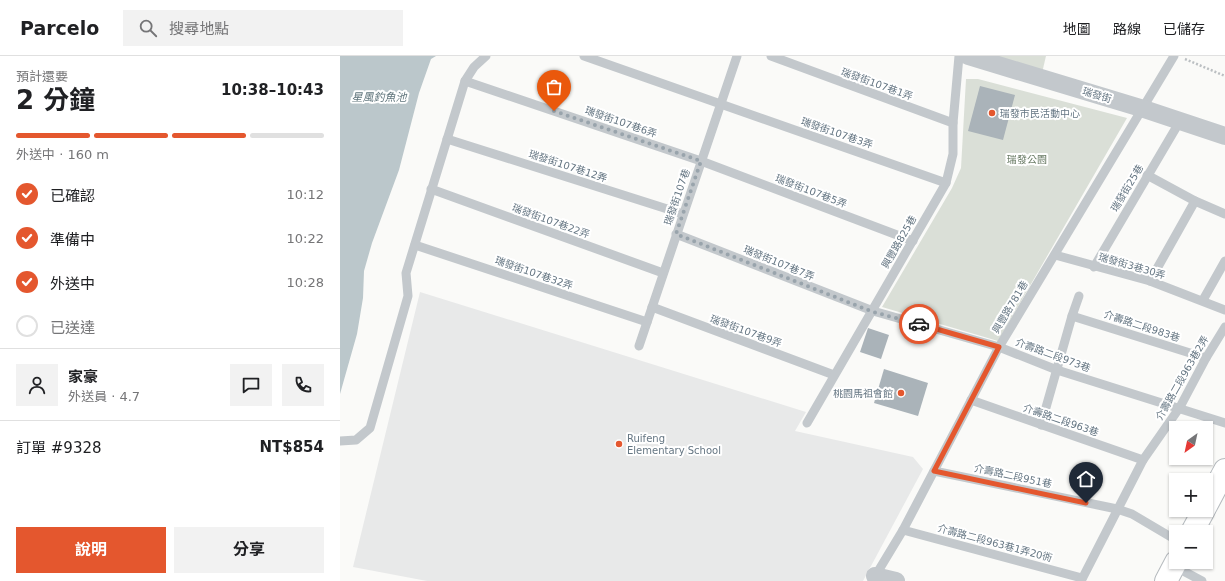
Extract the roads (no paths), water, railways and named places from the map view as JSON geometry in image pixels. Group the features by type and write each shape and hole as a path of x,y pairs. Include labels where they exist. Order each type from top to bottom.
{"main road":[{"path":"1213,493 1225,470"}],"street":[{"name":"瑞發街","path":"968,56 1144,109 1225,136"},
{"path":"874,578 896,581"}],"lane":[{"path":"340,441 356,440 370,428 408,296 406,273 431,189 465,81 474,67 486,56"},
{"name":"瑞發街107巷3弄","path":"584,56 946,183"},
{"name":"瑞發街107巷","path":"639,346 737,56"},
{"name":"瑞發街107巷1弄","path":"771,56 952,123"},
{"name":"興豐路825巷","path":"807,423 834,375 873,312 946,183 952,154 952,123 959,56"},
{"name":"興豐路781巷","path":"874,578 903,530 999,347 1144,109 1174,56"},
{"name":"瑞發街107巷6弄","path":"465,81 701,161"},
{"name":"瑞發街25巷","path":"1094,267 1180,121"},
{"name":"瑞發街107巷12弄","path":"447,139 683,214"},
{"name":"瑞發街107巷5弄","path":"701,161 912,241"},
{"path":"1147,176 1195,201 1225,214"},
{"name":"瑞發街107巷22弄","path":"431,189 663,273"},
{"path":"1150,281 1195,201"},
{"name":"瑞發街107巷7弄","path":"676,234 873,312"},
{"name":"瑞發街107巷32弄","path":"415,245 647,322"},
{"name":"瑞發街3巷30弄","path":"1055,255 1094,267 1150,281 1203,300"},
{"path":"1225,261 1203,300 1225,310"},
{"path":"1041,425 1079,296"},
{"name":"瑞發街107巷9弄","path":"652,307 834,375"},
{"name":"介壽路二段973巷","path":"873,312 999,347 1057,370 1225,423"},
{"name":"介壽路二段983巷","path":"1072,316 1206,358"},
{"name":"介壽路二段963巷2弄","path":"1081,580 1144,460 1180,408 1206,358 1225,327"},
{"name":"介壽路二段963巷","path":"971,400 1144,460"},
{"name":"介壽路二段951巷","path":"934,471 1117,509 1132,514 1169,536"},
{"name":"介壽路二段963巷1弄20衖","path":"903,530 1081,580"},
{"path":"1172,570 1202,581"}],"water":[{"name":"星風釣魚池","path":"340,56 436,56 431,59 419,93 399,170 372,243 364,271 363,298 357,334 340,394"}],"place":[{"name":"瑞發市民活動中心","path":"992,113"},
{"name":"桃園馬祖會館","path":"901,393"},
{"name":"Ruifeng Elementary School","path":"619,444"}],"park label":[{"name":"瑞發公園","path":"1027,159"}]}
